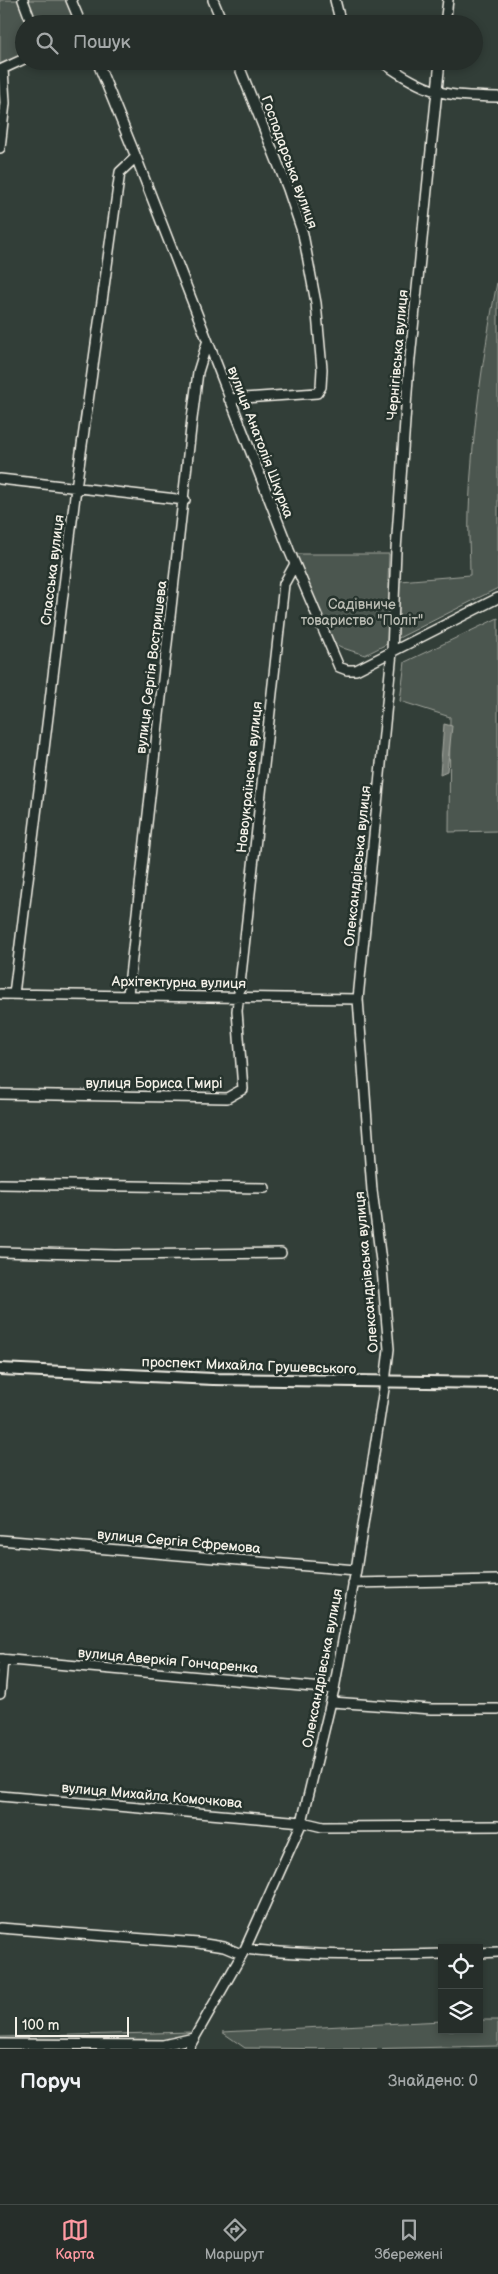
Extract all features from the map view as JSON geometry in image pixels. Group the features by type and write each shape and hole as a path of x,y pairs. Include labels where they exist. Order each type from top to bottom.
{"street":[{"path":"22,0 28,15"},
{"path":"71,0 77,15"},
{"path":"214,0 220,15"},
{"path":"334,0 338,15"},
{"path":"446,15 448,0"},
{"path":"0,148 5,103 1,70 15,63"},
{"name":"вулиця Анатолія Шкурка","path":"101,70 229,399 295,564 339,667 347,670 356,670 498,598"},
{"name":"Господарська вулиця","path":"229,399 317,393 321,387 322,369 316,303 298,216 241,70"},
{"path":"393,70 408,81 436,93 455,96 498,96"},
{"name":"Чернігівська вулиця","path":"392,652 396,550 408,378 439,70"},
{"name":"Спасська вулиця","path":"14,994 76,488 120,172 136,157"},
{"name":"вулиця Сергія Востришева","path":"128,994 198,372 208,344"},
{"path":"0,479 184,500"},
{"name":"Новоукраїнська вулиця","path":"240,996 284,584 295,564"},
{"name":"Олександрівська вулиця","path":"188,2049 243,1951 302,1822 332,1702 356,1570 385,1382 389,1349 382,1269 372,1190 358,999 392,652"},
{"name":"Архітектурна вулиця","path":"0,994 128,994 358,999"},
{"name":"вулиця Бориса Гмирі","path":"0,1094 227,1098 243,1089 238,1011 240,996"},
{"path":"0,1184 265,1188"},
{"path":"0,1252 115,1255 281,1253"},
{"name":"проспект Михайла Грушевського","path":"0,1369 213,1380 498,1383"},
{"name":"вулиця Сергія Єфремова","path":"0,1540 356,1570"},
{"path":"352,1584 498,1580"},
{"path":"0,1694 2,1659"},
{"name":"вулиця Аверкія Гончаренка","path":"2,1659 334,1689"},
{"path":"332,1702 431,1709 498,1709"},
{"name":"вулиця Михайла Комочкова","path":"0,1796 302,1822 323,1827 498,1826"},
{"path":"0,1928 198,1943 243,1951 438,1954"},
{"path":"483,1953 498,1952"},
{"path":"0,2044 163,2045 194,2038"}],"green space":[{"path":"0,0 71,0 77,15 15,15 15,63 0,70"},
{"name":"Садівниче товариство \"Політ\"","path":"498,277 498,588 365,655 339,646 326,630 320,618 296,554 389,554 388,582 470,575 470,480 483,364"},
{"path":"498,618 498,831 449,832 450,717 400,701 405,662"},
{"path":"483,2020 498,2020 498,2046 359,2049 245,2048 222,2032 438,2021 438,2034 483,2034"},
{"path":"191,2032 180,2049 0,2049 0,2037"}],"shaded area":[{"path":"444,724 452,726 447,771 440,774"}]}
